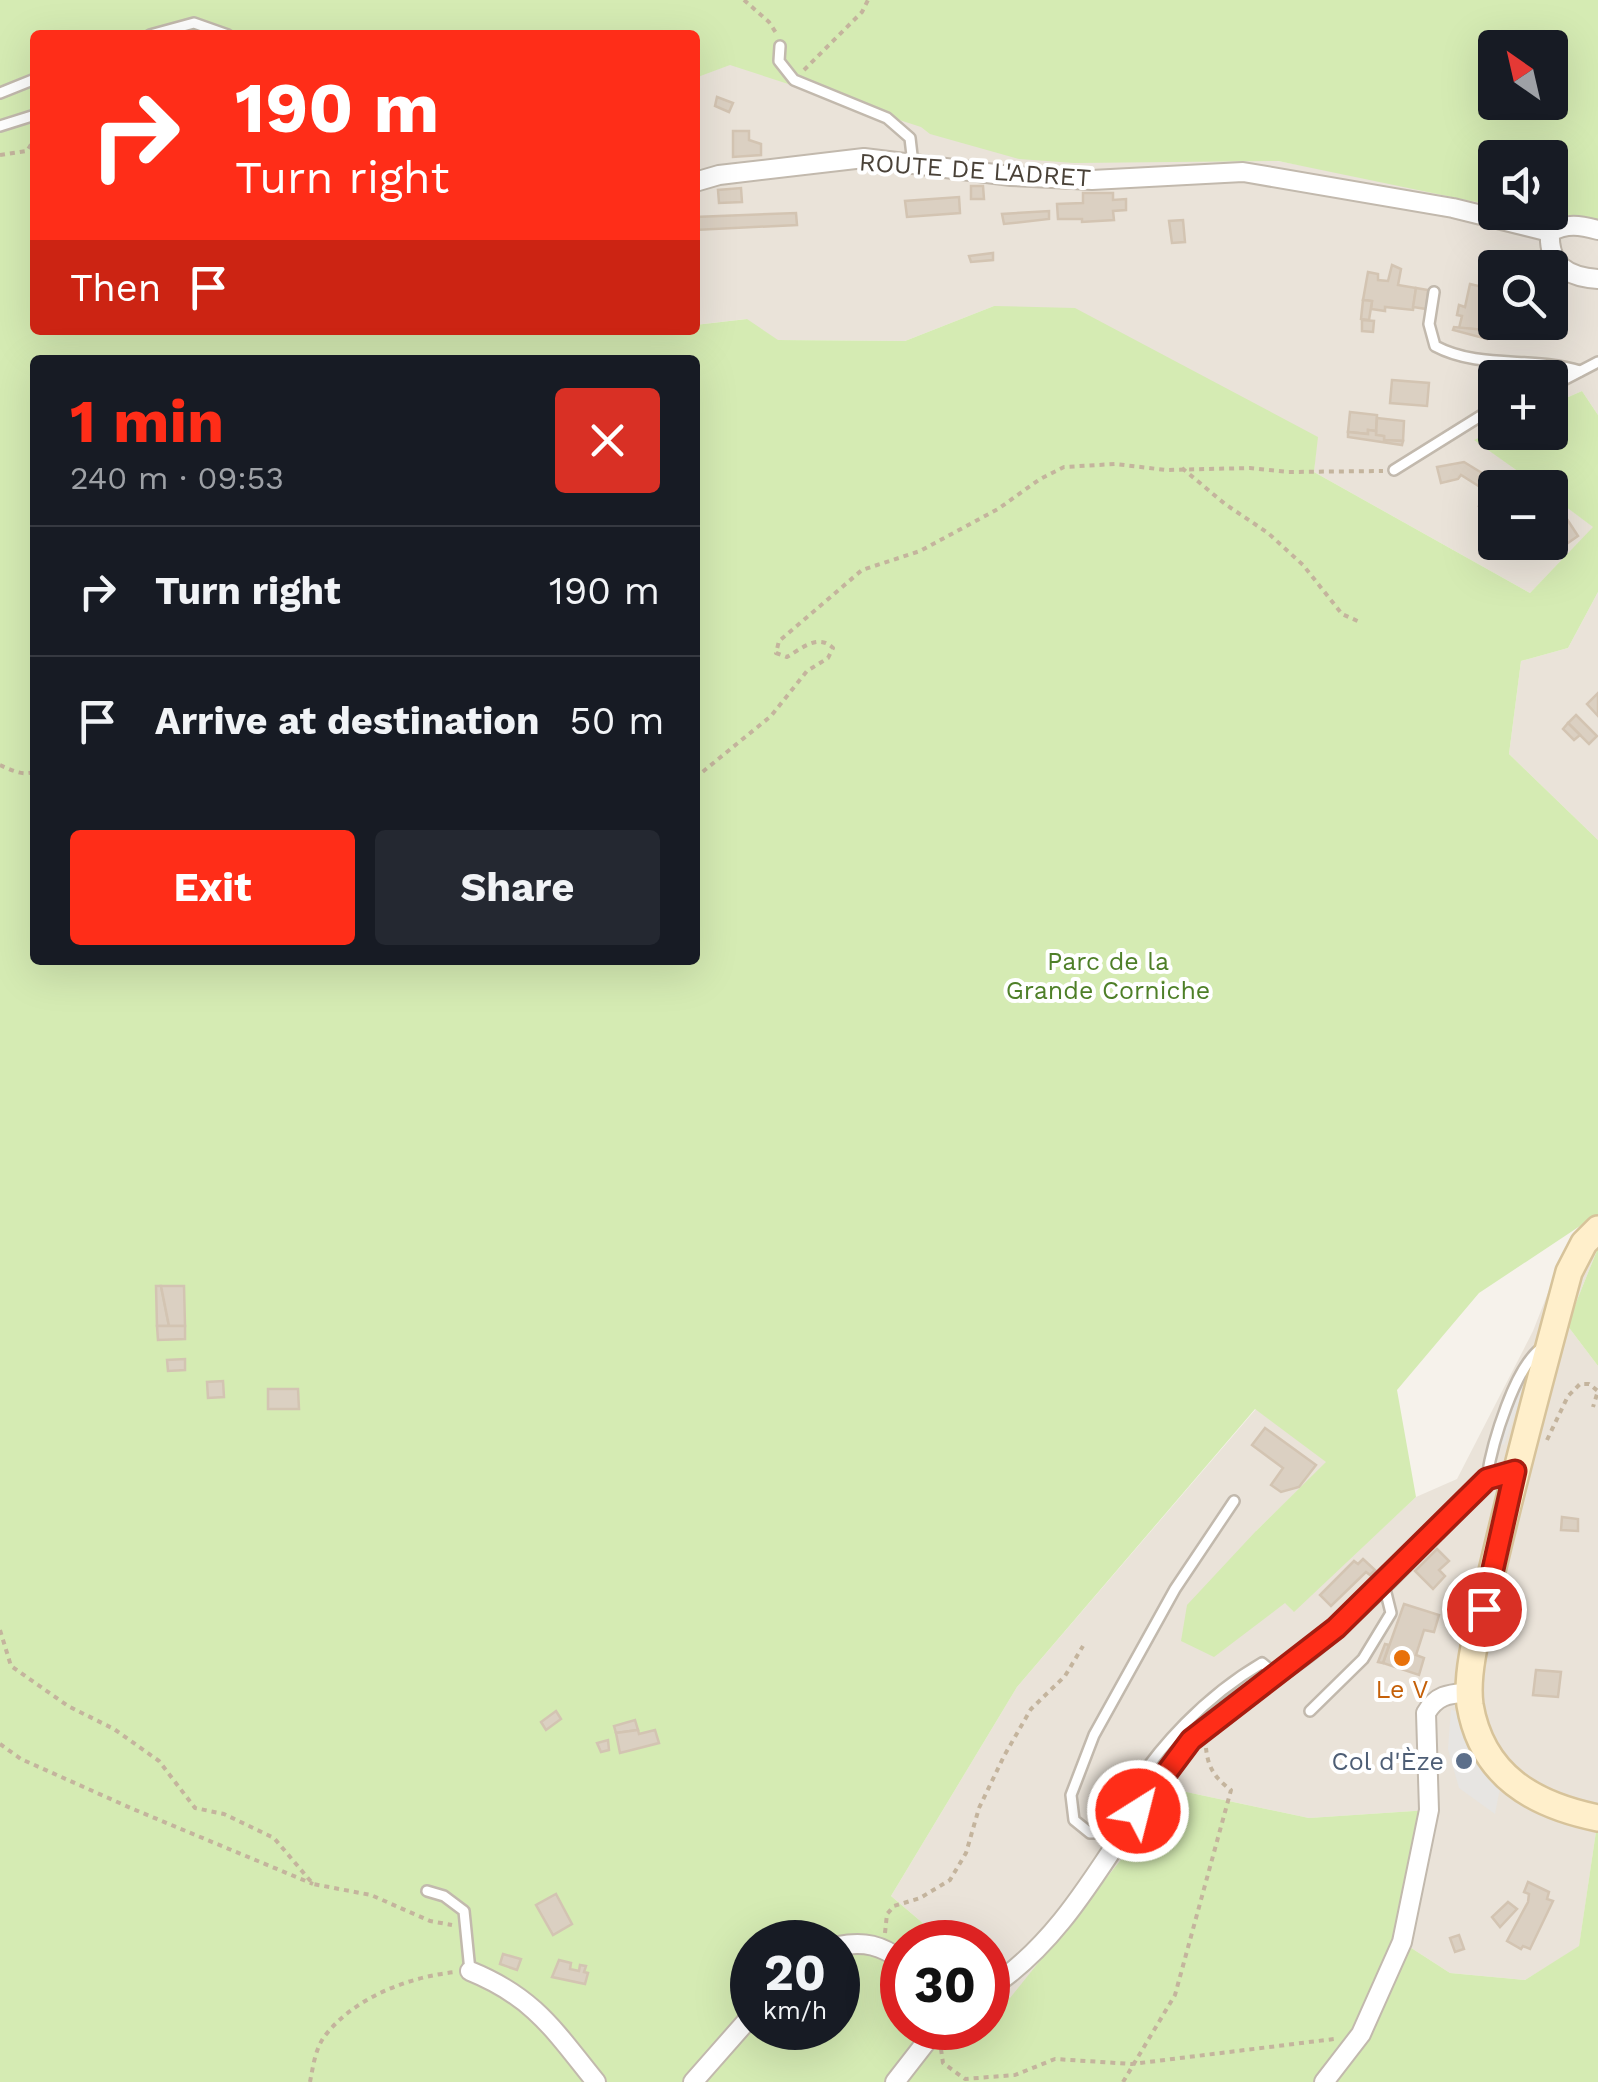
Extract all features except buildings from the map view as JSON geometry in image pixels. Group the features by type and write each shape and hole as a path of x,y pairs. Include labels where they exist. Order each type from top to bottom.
{"main road":[{"path":"1598,1229 1584,1244 1569,1272 1515,1471 1476,1643 1470,1692 1470,1706 1496,1765 1533,1798 1598,1818"}],"street":[{"name":"ROUTE DE L'ADRET","path":"700,181 864,158 1011,176 1092,180 1243,172 1453,208 1550,232 1578,225 1598,230"},
{"path":"1550,232 1549,250 1559,265 1580,278 1598,279"},
{"path":"1010,1973 1035,1954 1069,1913 1156,1783 1204,1728 1309,1652 1487,1479 1515,1471"},
{"path":"1324,2082 1361,2034 1402,1942 1430,1810 1426,1713 1433,1701 1445,1694 1470,1692"},
{"path":"860,1943 880,1946"},
{"path":"470,1971 518,1994 539,2011 596,2082"},
{"path":"693,2082 730,2040"},
{"path":"895,2082 919,2050"}],"lane":[{"path":"168,30 194,23 214,30"},
{"path":"780,46 780,61 794,80 887,118 910,138 912,164"},
{"path":"0,93 30,82"},
{"path":"0,126 30,117"},
{"path":"1434,292 1429,324 1435,346 1451,354 1486,361 1562,366 1580,371"},
{"path":"1568,377 1598,362"},
{"path":"1394,470 1478,418"},
{"path":"1487,1479 1490,1453 1526,1362 1550,1344"},
{"path":"1119,1838 1090,1834 1074,1820 1071,1795 1094,1735 1175,1589 1234,1502"},
{"path":"1310,1712 1363,1659 1390,1614 1389,1595 1383,1582"},
{"path":"1125,1801 1145,1767 1170,1739 1245,1673 1262,1663 1275,1674"},
{"path":"427,1891 444,1896 464,1911 470,1971"}],"path":[{"path":"744,0 769,22 780,46"},
{"path":"794,80 862,12 868,0"},
{"path":"0,156 27,150 30,146"},
{"path":"700,774 771,716 807,672 828,658 832,648 827,642 816,641 787,658 776,653 779,641 862,570 920,551 1064,468 1115,464 1166,470 1394,470"},
{"path":"1182,468 1268,533 1303,565 1342,614 1362,623"},
{"path":"0,765 30,774"},
{"path":"1515,1471 1550,1437 1568,1396 1580,1384 1589,1384 1598,1391 1592,1407"},
{"path":"0,1630 11,1666 159,1761 196,1808 224,1814 274,1838 313,1884"},
{"path":"885,1920 894,1906 920,1898 950,1880 966,1853 979,1808 1004,1756 1030,1710 1064,1676 1082,1646"},
{"path":"1122,2082 1175,1995 1231,1790 1208,1766 1204,1728"},
{"path":"0,1744 21,1759 117,1802 313,1884 371,1896 430,1921 466,1926"},
{"path":"310,2082 322,2039 346,2015 378,1994 410,1982 470,1971"},
{"path":"941,2050 943,2062 964,2079 1015,2075 1055,2060 1132,2064 1280,2048 1361,2034"}],"shaded area":[{"path":"764,54 1478,202 1478,230 1568,230 1568,223 1598,230 1598,415 1582,391 1568,397 1568,360 1478,360 1478,450 1489,450 1516,470 1478,470 1478,560 1562,560 1530,593 1314,472 1317,437 1217,386 994,306 905,341 777,340 746,319 700,324 700,75"},
{"path":"1568,508 1594,527 1568,554"},
{"path":"1598,592 1598,840 1509,754 1521,661 1568,648"},
{"path":"1581,1224 1598,1243 1567,1325 1598,1366 1598,1818 1579,1947 1525,1980 1450,1973 1402,1942 1429,1810 1309,1818 1177,1790 1010,1999 1010,1920 919,1920 891,1896 1017,1687 1256,1409 1327,1462 1256,1531 1285,1602 1293,1611 1416,1497 1457,1479 1533,1331 1566,1247"},
{"path":"1518,1384 1525,1387 1504,1445 1495,1442"},
{"name":"Col d'Èze","path":"1451,1709 1458,1713 1471,1751 1500,1788 1495,1814 1459,1788 1448,1749"}],"green space":[{"name":"Parc de la Grande Corniche","path":"0,0 1598,0 1598,230 1568,223 1568,140 1478,140 1478,202 1278,161 1074,163 1019,159 930,134 921,127 730,65 700,76 700,30 30,30 30,335 700,335 700,324 747,319 778,340 905,341 994,306 1075,308 1318,437 1314,472 1530,593 1562,560 1568,560 1568,553 1593,527 1568,508 1568,470 1516,470 1488,450 1568,450 1568,397 1582,391 1598,415 1598,592 1568,648 1521,661 1509,754 1598,840 1598,1214 1479,1293 1397,1390 1416,1497 1294,1612 1285,1603 1214,1657 1181,1641 1187,1605 1326,1462 1255,1409 1017,1687 891,1896 919,1920 880,1920 880,2050 1010,2050 1010,1998 1177,1790 1309,1818 1429,1810 1402,1942 1450,1973 1525,1980 1579,1946 1598,1818 1598,2082 0,2082"},
{"path":"1598,1248 1598,1366 1567,1325"}],"place":[{"name":"Le V","path":"1402,1658"},
{"name":"Col d'Èze","path":"1464,1761"}],"route":[{"path":"1138,1811 1156,1783 1204,1728 1309,1652 1487,1479 1515,1471 1484,1609"}]}
